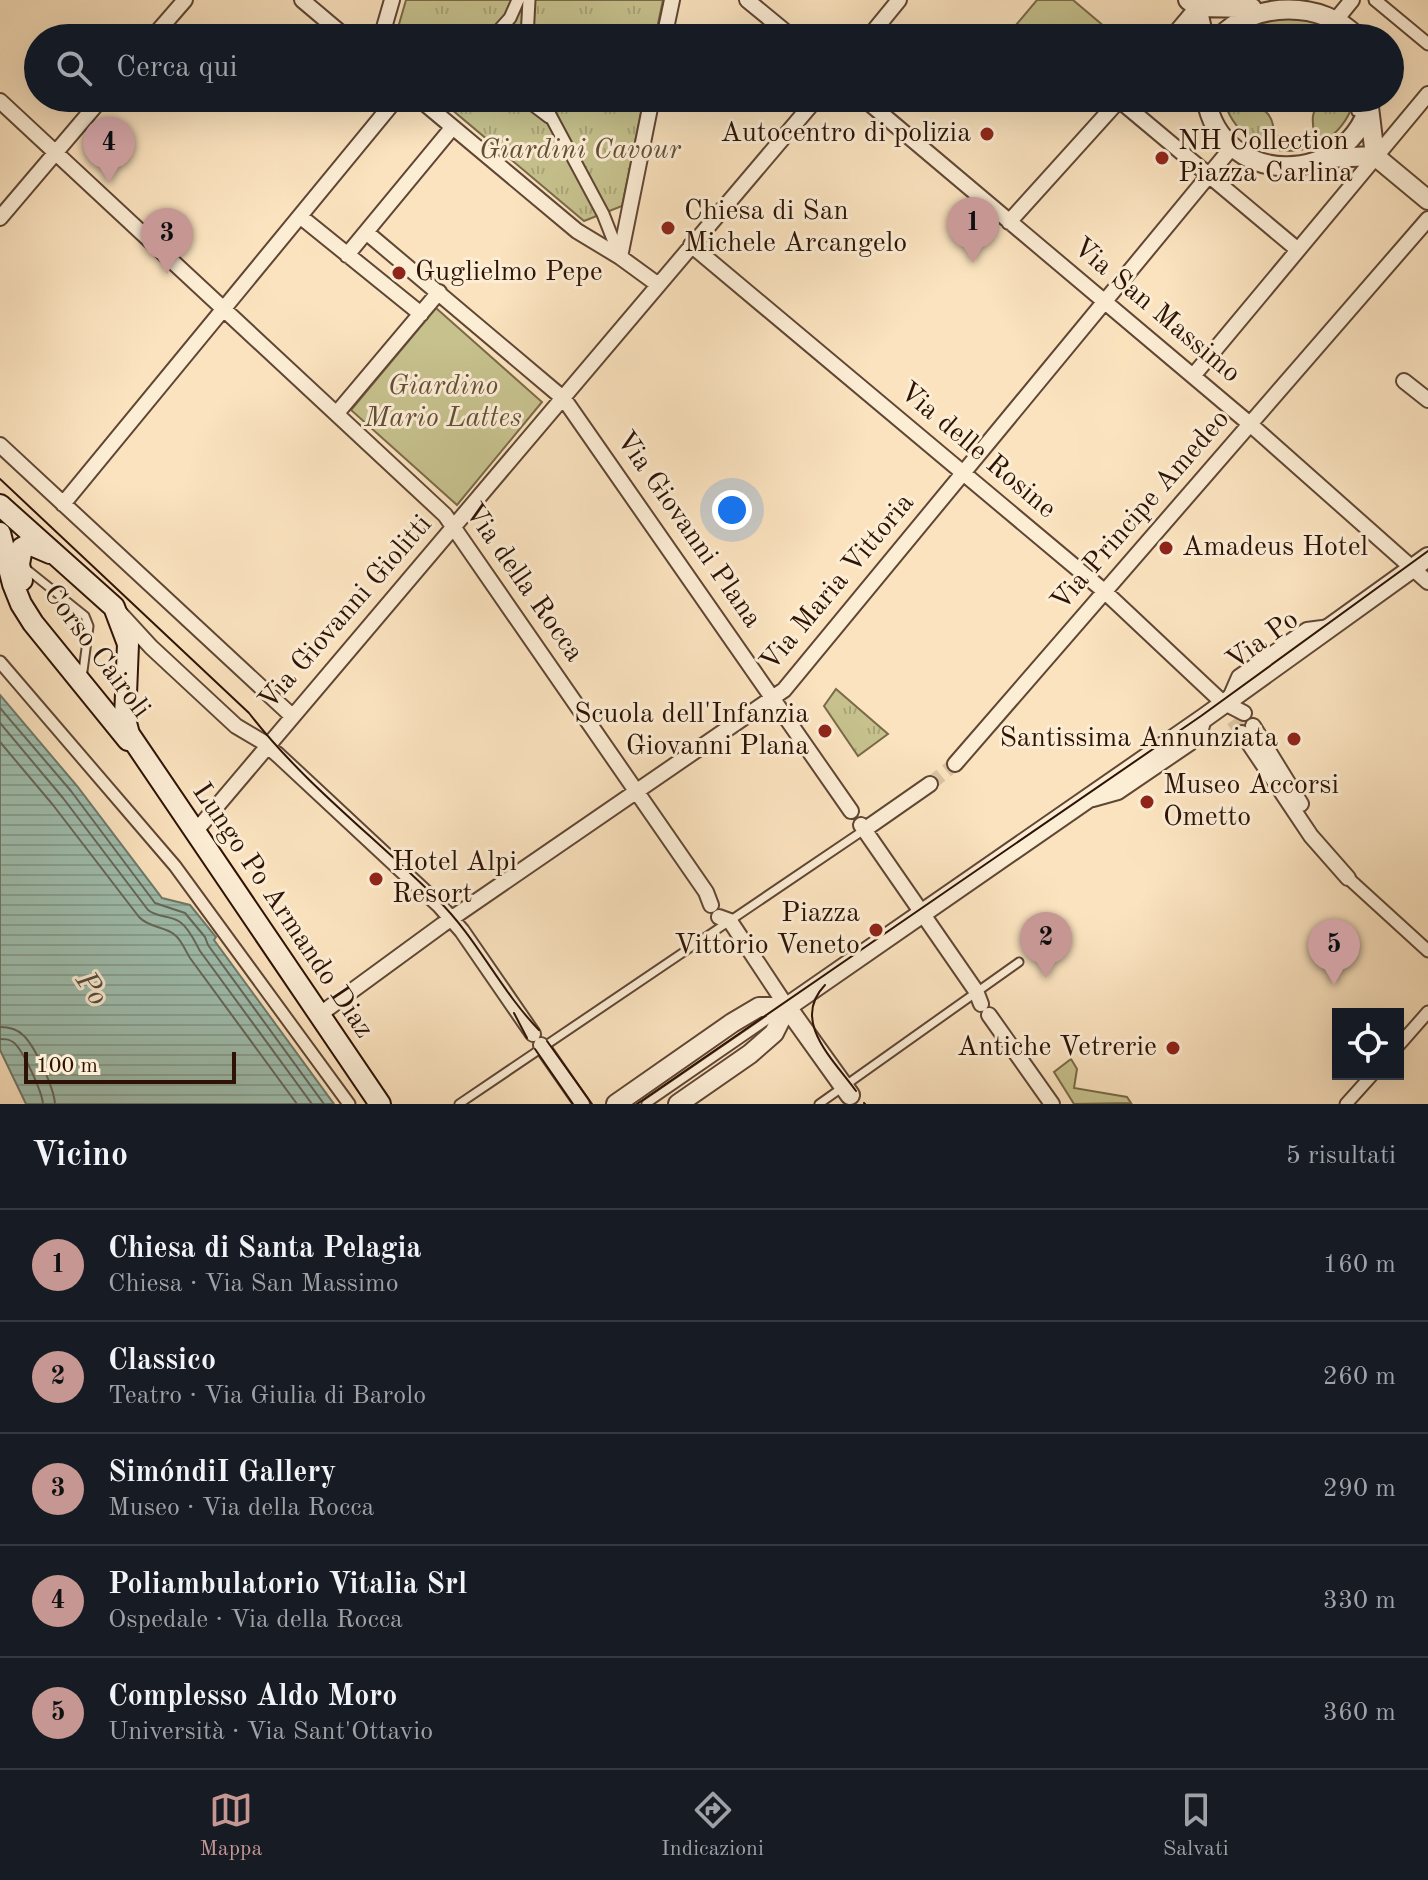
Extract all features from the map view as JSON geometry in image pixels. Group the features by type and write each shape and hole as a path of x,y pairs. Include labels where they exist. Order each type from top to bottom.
{"main road":[{"name":"Corso Cairoli","path":"0,505 114,607 128,644 125,719 138,750"},
{"name":"Corso Cairoli","path":"0,533 9,572 21,604 33,623 138,750"},
{"path":"53,555 29,544 22,548 19,564 21,577 35,607 69,648 83,671 92,695"},
{"name":"Lungo Po Armando Diaz","path":"138,750 380,1104"}],"street":[{"path":"164,24 185,0"},
{"path":"302,0 330,24"},
{"path":"385,24 392,0"},
{"path":"505,24 518,0"},
{"path":"528,24 529,0"},
{"path":"667,24 672,0"},
{"path":"747,0 776,24"},
{"path":"879,24 899,0"},
{"path":"1231,24 1252,8 1275,1 1293,0 1315,4 1339,16 1346,24"},
{"path":"1339,16 1352,0"},
{"path":"1375,0 1404,24"},
{"path":"1196,2 1252,8"},
{"path":"1181,24 1196,2"},
{"path":"1196,2 1201,24"},
{"path":"1404,24 1428,44"},
{"path":"1193,376 1428,94"},
{"name":"Via della Rocca","path":"0,101 445,515 720,915"},
{"path":"0,218 90,112"},
{"path":"63,504 386,112"},
{"path":"434,112 577,231 657,284"},
{"path":"542,112 550,118"},
{"path":"547,112 603,214 620,257"},
{"path":"620,257 649,112"},
{"name":"Via Giovanni Giolitti","path":"195,832 805,112"},
{"name":"Via San Massimo","path":"879,112 1251,425 1420,562 1428,582"},
{"path":"1009,222 1108,112"},
{"path":"1135,112 1298,250"},
{"path":"1212,112 1221,134 1233,146 1257,161 1280,167 1303,166 1326,158 1375,156"},
{"path":"1326,158 1354,135 1362,112"},
{"path":"1368,112 1375,156 1428,200"},
{"path":"347,255 452,128"},
{"name":"Via Maria Vittoria","path":"319,1015 635,791 784,690 1233,146"},
{"path":"301,217 421,314"},
{"name":"Via Principe Amedeo","path":"955,764 1428,219"},
{"name":"Via Giovanni Plana","path":"366,232 564,399 851,811"},
{"name":"Via delle Rosine","path":"691,245 1104,591 1238,716 1317,831 1325,851 1338,870 1348,878"},
{"path":"337,413 439,292"},
{"path":"1404,381 1428,400"},
{"path":"0,445 291,715"},
{"name":"Via Po","path":"921,913 1204,718 1238,716 1330,627 1420,562"},
{"name":"Corso Cairoli","path":"114,607 151,647 236,726 266,745 452,919 539,1042"},
{"path":"0,662 175,866 349,1104"},
{"path":"930,784 863,828 1052,1104"},
{"path":"1348,878 1428,951"},
{"path":"678,1104 750,1054 774,1033 787,1007 921,913"},
{"path":"720,915 846,1086"},
{"path":"616,1104 759,1007 787,1007"},
{"path":"1404,1039 1428,1012"},
{"path":"539,1042 582,1104"},
{"path":"1346,1104 1368,1080"}],"lane":[{"path":"1245,24 1293,0"},
{"path":"1280,167 1334,143 1358,112"},
{"path":"19,564 85,616 89,626 83,671"},
{"path":"459,1104 539,1042 720,915 863,828"},
{"path":"819,1104 982,1003 1019,962"},
{"path":"646,1104 787,1007"}],"green space":[{"path":"406,0 663,0 658,24 399,24"},
{"path":"1037,0 1073,0 1101,24 1017,24"},
{"path":"1284,16 1319,24 1259,24"},
{"name":"Giardini Cavour","path":"455,112 641,112 622,206 584,221"},
{"path":"1229,112 1266,112 1272,121 1274,136 1295,137 1314,133 1314,112 1349,112 1329,138 1310,148 1289,151 1268,147 1249,138"},
{"name":"Giardino Mario Lattes","path":"436,308 542,402 457,505 351,410"},
{"path":"836,689 888,734 858,756 824,706"},
{"path":"1071,1059 1077,1069 1074,1088 1127,1097 1131,1103 1074,1104 1054,1072"}],"water":[{"name":"Po","path":"0,695 77,786 162,898 190,905 334,1104 26,1104 0,1050"}],"tunnel":[{"path":"1233,720 1242,733"},
{"path":"930,784 955,764"}],"tram line":[{"path":"0,479 249,713 292,763 437,899 539,1030"},
{"path":"637,1104 1201,716 1428,551"},
{"path":"825,985 815,999 812,1012 814,1026 827,1053 856,1091"},
{"path":"514,1013 527,1038"},
{"path":"547,1041 592,1104"},
{"path":"535,1049 573,1104"}],"place":[{"name":"Autocentro di polizia","path":"987,134"},
{"name":"NH Collection Piazza Carlina","path":"1162,158"},
{"name":"Poliambulatorio Vitalia Srl","path":"109,183"},
{"name":"Chiesa di San Michele Arcangelo","path":"668,228"},
{"name":"Chiesa di Santa Pelagia","path":"973,263"},
{"name":"Guglielmo Pepe","path":"399,273"},
{"name":"SimóndiI Gallery","path":"167,274"},
{"name":"Amadeus Hotel","path":"1166,548"},
{"name":"Scuola dell'Infanzia Giovanni Plana","path":"825,731"},
{"name":"Santissima Annunziata","path":"1294,739"},
{"name":"Museo Accorsi Ometto","path":"1147,802"},
{"name":"Hotel Alpi Resort","path":"376,879"},
{"name":"Piazza Vittorio Veneto","path":"876,930"},
{"name":"Classico","path":"1046,978"},
{"name":"Complesso Aldo Moro","path":"1334,985"},
{"name":"Antiche Vetrerie","path":"1173,1048"}]}
